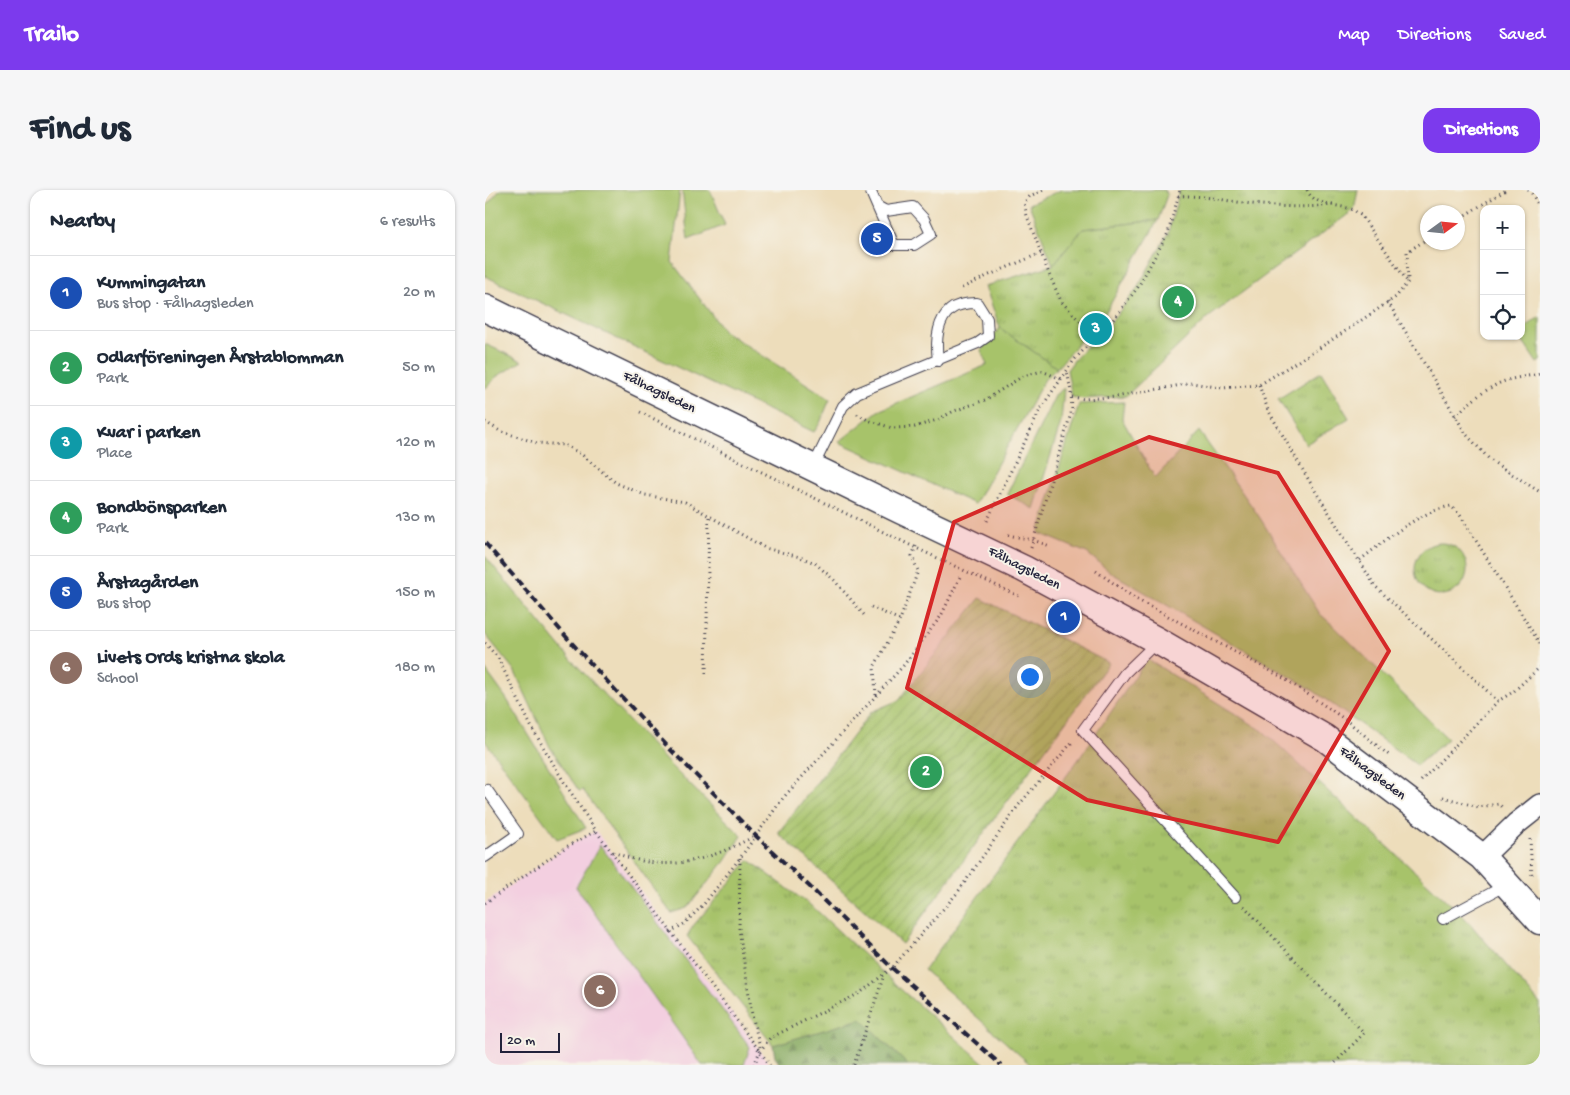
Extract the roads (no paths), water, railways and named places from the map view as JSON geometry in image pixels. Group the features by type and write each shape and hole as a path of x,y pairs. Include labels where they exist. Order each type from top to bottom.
{"street":[{"name":"Fålhagsleden","path":"485,308 1024,569 1158,641 1325,738 1481,857 1540,921"},
{"path":"1481,857 1516,824 1540,805"}],"lane":[{"path":"870,190 894,245 914,245 931,234 924,219 913,207 886,211 877,206"},
{"path":"812,468 843,406 857,393 938,360 978,343 988,336 987,319 977,303 964,304 950,310 940,325 936,347 938,360"},
{"path":"1158,641 1125,673 1083,730 1235,897"},
{"path":"485,791 487,790 518,834 485,856"},
{"path":"1443,919 1507,885"}],"railway":[{"path":"485,543 569,640 670,749 756,836 892,968 1001,1065"}],"place":[{"name":"Årstagården","path":"877,239"},
{"name":"Bondbönsparken","path":"1178,302"},
{"name":"Kvar i parken","path":"1096,329"},
{"name":"Kummingatan","path":"1064,617"},
{"name":"Odlarföreningen Årstablomman","path":"926,772"},
{"name":"Livets Ords kristna skola","path":"600,991"}]}
